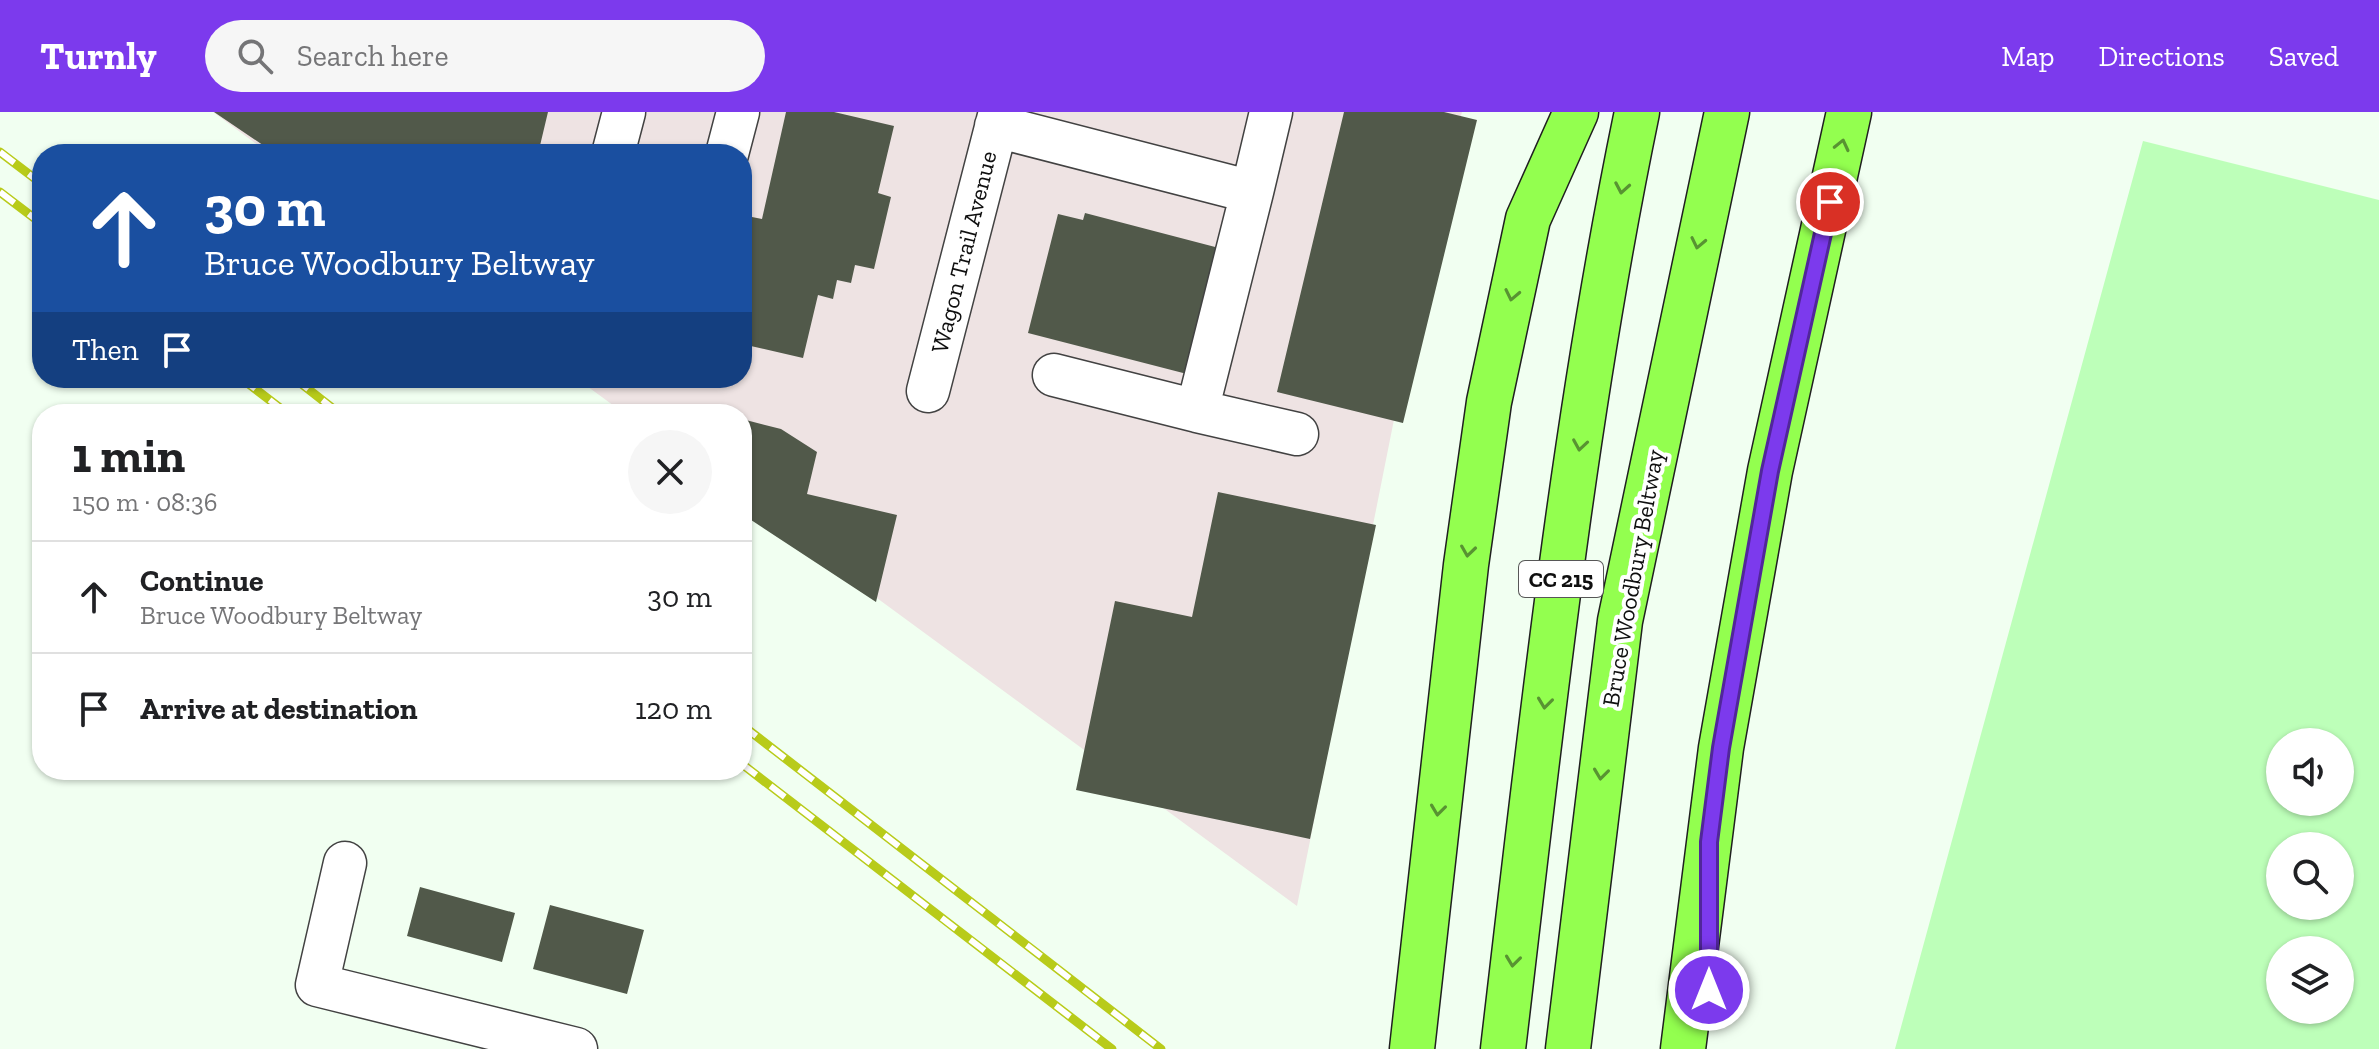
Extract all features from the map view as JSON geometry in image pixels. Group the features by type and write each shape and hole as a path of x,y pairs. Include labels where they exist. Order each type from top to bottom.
{"highway":[{"path":"1412,1049 1466,565 1489,402 1528,219 1576,112"},
{"name":"CC 215","path":"1503,1049 1573,485 1637,112"},
{"name":"Bruce Woodbury Beltway","path":"1568,1049 1620,621 1727,112"},
{"path":"1683,1049 1721,748 1770,471 1849,112"},
{"path":"1709,842 1709,1049"}],"street":[{"path":"616,144 624,112"},
{"path":"730,144 738,112"},
{"path":"1197,411 1271,112"},
{"path":"998,119 1252,192"},
{"name":"Wagon Trail Avenue","path":"928,391 998,119"},
{"path":"1054,375 1297,434"},
{"path":"345,863 317,985 576,1049"}],"shaded area":[{"path":"213,112 1462,112 1432,229 1297,906 752,506 752,404 611,404 590,388 752,388 752,144 256,144"}],"sand":[{"path":"2143,141 2379,200 2379,1049 1895,1049"}],"building":[{"path":"214,112 548,112 540,144 261,144"},
{"path":"786,112 834,112 894,126 878,193 891,197 874,269 855,265 851,283 837,280 833,299 818,295 803,358 752,346 752,217 762,219"},
{"path":"1344,112 1444,112 1477,120 1403,423 1277,392"},
{"path":"1085,213 1219,248 1187,374 1028,333 1058,214 1083,220"},
{"path":"752,422 781,429 817,452 807,494 897,515 876,602 752,521"},
{"path":"1218,492 1376,525 1310,839 1076,790 1115,601 1192,617"},
{"path":"420,887 515,913 502,962 407,936"},
{"path":"550,905 644,930 627,994 533,969"}],"railway":[{"path":"0,152 32,176"},
{"path":"0,192 32,216"},
{"path":"254,388 275,404"},
{"path":"307,388 327,404"},
{"path":"752,733 1161,1049"},
{"path":"752,772 1112,1049"}],"route":[{"path":"1709,990 1709,842 1721,748 1770,471 1830,202"}]}
